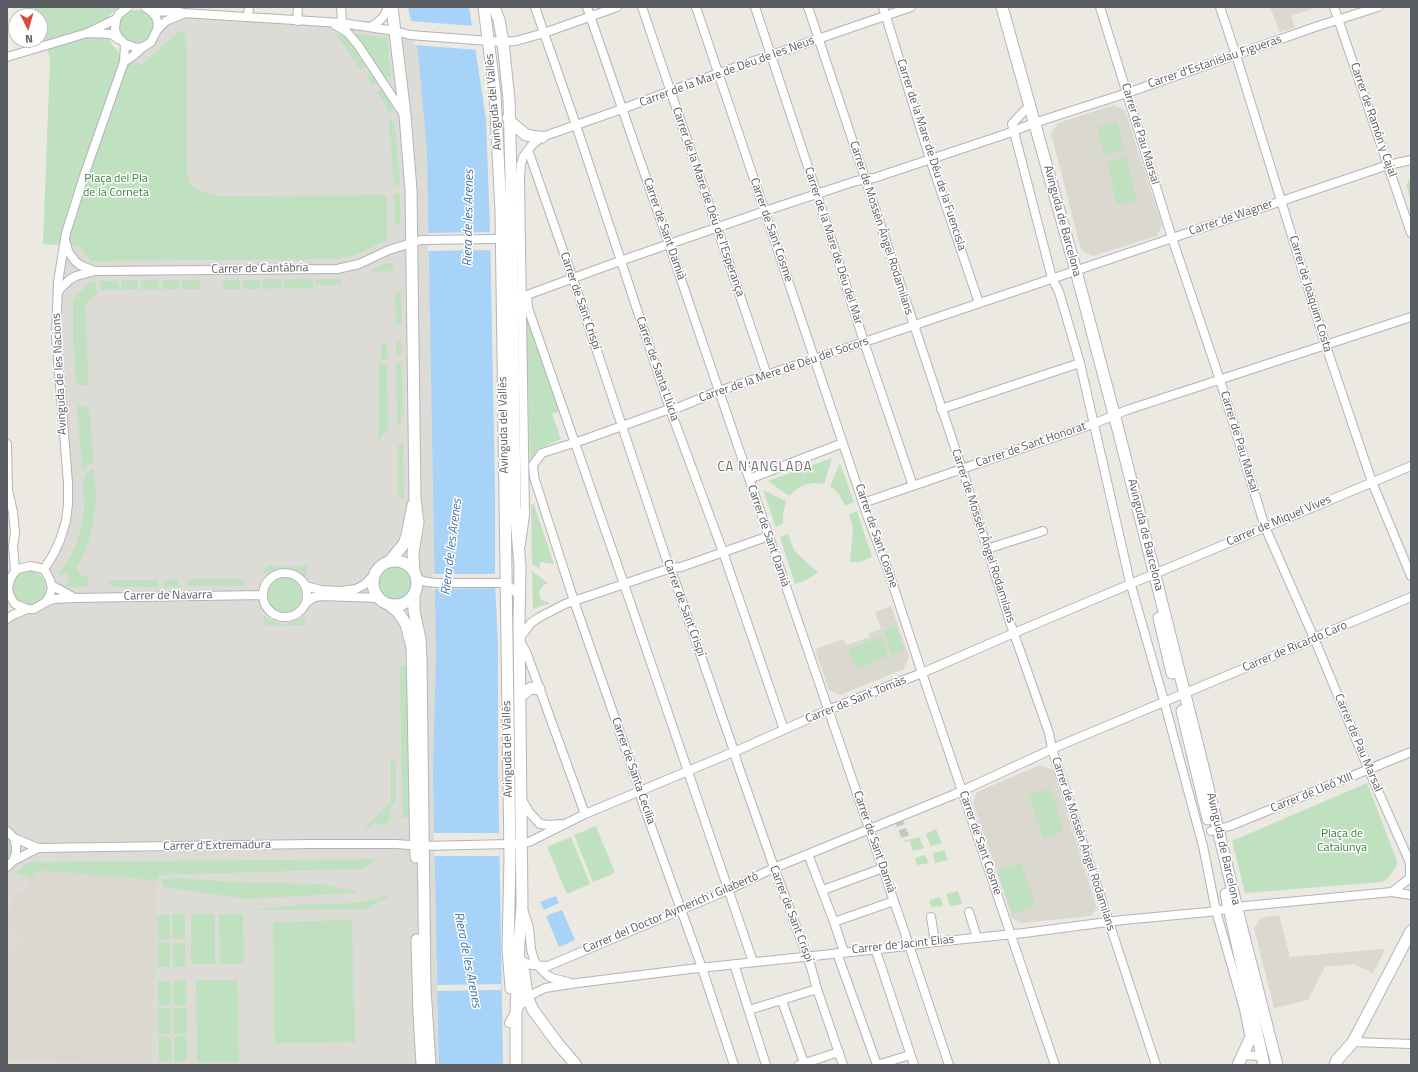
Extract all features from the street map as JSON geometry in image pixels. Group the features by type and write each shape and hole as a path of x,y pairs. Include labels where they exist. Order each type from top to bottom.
{"main road":[{"path":"392,7 420,241 415,499 418,522 413,553 417,587 414,595 414,611 420,639 421,659 425,994 430,1065"},
{"name":"Avinguda del Vallès","path":"484,7 486,40 495,94 507,235 515,506 520,558 519,657 522,911 521,960 516,1011 516,1065"},
{"name":"Avinguda del Vallès","path":"494,7 499,20 503,42 509,120 501,583 506,844 510,894 508,936 511,987 509,1023 510,1065"},
{"path":"498,7 499,20"},
{"name":"Avinguda de Barcelona","path":"995,7 1024,110 1031,124"},
{"name":"Avinguda de Barcelona","path":"1002,7 1031,124 1073,272 1152,575 1233,908 1277,1065"},
{"path":"495,94 502,110 509,120 526,134 542,137"},
{"path":"390,562 404,544 415,499"},
{"path":"415,575 408,566 402,562 390,562 383,564 375,574 372,584 378,598 398,612 406,624 412,647 415,833 424,846 418,990 422,1065"},
{"path":"390,605 407,602 414,595"},
{"path":"520,696 531,688 540,689"},
{"name":"Avinguda de Barcelona","path":"1233,908 1254,1029 1263,1060"},
{"path":"1344,1065 1351,1045 1411,931"},
{"path":"521,960 527,997 535,1014 576,1065"},
{"path":"1238,1065 1254,1029"},
{"path":"1334,1065 1351,1045"}],"street":[{"path":"7,57 86,33 116,19 119,14 128,7"},
{"path":"248,17 249,7"},
{"path":"297,20 298,7"},
{"path":"341,7 342,23"},
{"path":"370,27 378,23 384,16 388,7"},
{"name":"Carrer de Santa Llúcia","path":"535,7 576,125 670,409 723,552 784,730"},
{"name":"Carrer de Sant Damià","path":"586,7 670,244 949,1065"},
{"path":"147,8 175,11 216,11 248,17 342,23 395,31 410,35 503,42 516,41 544,33 617,7"},
{"name":"Carrer de la Mare de Déu de l'Esperança","path":"642,7 767,375"},
{"name":"Carrer de Sant Cosme","path":"696,7 863,503 891,580 1055,1065"},
{"name":"Carrer de la Mare de Déu del Mar","path":"754,7 817,194 912,486"},
{"name":"Carrer de Mossèn Àngel Rodamilans","path":"808,7 866,179 1014,632 1049,733 1052,749 1156,1065"},
{"name":"Carrer de la Mare de Déu de la Fuencisla","path":"883,7 930,159 979,303"},
{"name":"Carrer de la Mare de Déu de les Neus","path":"542,137 719,73 911,7"},
{"name":"Carrer de Pau Marsal","path":"1100,7 1172,238 1220,380 1265,528 1314,638 1410,864"},
{"name":"Carrer de Joaquim Costa","path":"1220,7 1326,346 1372,482 1411,576"},
{"name":"Carrer de Ramón y Cajal","path":"1334,7 1411,233"},
{"name":"Carrer d'Estanislau Figueras","path":"574,442 528,308 527,295 765,211 866,179 874,178 1127,93 1318,26 1378,7"},
{"path":"124,62 151,42 156,35 156,17 147,8"},
{"path":"157,30 166,21 183,10"},
{"name":"Avinguda de les Nacions","path":"44,569 60,540 66,521 68,504 68,483 56,336 57,297 65,240 85,173 124,62 122,42 115,30 116,19"},
{"path":"333,23 347,32 358,45 405,115"},
{"path":"86,33 111,34 122,42 136,48 143,47"},
{"path":"1014,131 1012,124 1024,110"},
{"name":"Avinguda de Barcelona","path":"1014,131 1052,278 1059,292 1080,363 1131,584 1203,846 1216,911 1244,1012 1254,1029"},
{"name":"Avinguda del Vallès","path":"507,235 520,179 523,157 542,137"},
{"name":"Carrer de Sant Crispí","path":"528,150 573,279 666,558 671,568 774,868 807,956 816,989 843,1065"},
{"name":"Carrer de Wagner","path":"1052,278 1388,165 1411,160"},
{"name":"Carrer de Cantàbria","path":"57,297 60,289 70,280 76,276 95,271 337,268 359,264 389,250 420,241 507,235"},
{"name":"Carrer de Cantàbria","path":"65,240 68,251 75,261 80,265 95,271"},
{"name":"Carrer de la Mere de Déu del Socors","path":"534,477 534,465 542,453 670,409 677,408 719,391 1052,278"},
{"name":"Carrer de Sant Honorat","path":"863,503 1220,380 1411,317"},
{"path":"941,409 1080,363"},
{"path":"574,442 688,770 752,962"},
{"path":"749,480 843,443"},
{"path":"7,444 8,490 14,528 13,545"},
{"name":"Carrer de Miquel Vives","path":"1152,575 1411,466"},
{"name":"Carrer de Santa Cecilia","path":"534,477 574,601 640,790 642,801 679,902 680,910 702,968 734,1065"},
{"path":"7,521 10,526 16,572"},
{"path":"987,549 1043,531"},
{"path":"585,814 527,654 519,639 531,623 538,618 574,601 671,568 681,567 769,536"},
{"path":"7,620 13,615 27,609 42,606 46,602 50,595 51,585 44,569 30,566 24,567 16,572 10,580 8,591 10,596 15,604 27,609"},
{"path":"306,603 307,592 305,586 296,575 283,573 270,578 266,583 262,595 264,603 272,613 286,617 292,616 298,612 314,597 378,598"},
{"path":"305,586 321,590 340,591 356,589 364,585 375,574"},
{"path":"415,575 431,583 501,583 514,590 519,597"},
{"name":"Carrer de Sant Tomàs","path":"522,843 537,838 585,814 640,790 828,710 922,673 1014,632 1152,575"},
{"path":"51,585 73,598"},
{"name":"Carrer de Navarra","path":"46,602 53,599 73,598 262,595"},
{"name":"Carrer de Ricardo Caro","path":"1182,694 1411,597"},
{"name":"Carrer del Doctor Aymerich i Gilabertó","path":"538,966 548,966 728,890 774,868 962,791 1052,749 1182,694"},
{"name":"Carrer de Lleó XIII","path":"1215,830 1411,752"},
{"name":"Carrer de Sant Tomàs","path":"521,798 529,812 540,824 549,826 564,824"},
{"path":"7,831 14,838 16,846 16,853 9,866"},
{"name":"Carrer d'Extremadura","path":"396,844 415,833"},
{"name":"Carrer d'Extremadura","path":"14,838 38,848 396,844 424,846 506,844"},
{"path":"506,844 522,843"},
{"name":"Carrer d'Extremadura","path":"9,866 38,848"},
{"path":"808,854 834,922 840,952 877,1065 910,1055"},
{"path":"1392,892 1410,878 1410,864"},
{"path":"823,890 883,868"},
{"name":"Carrer de Jacint Elias","path":"509,1023 527,997 545,988 577,983 875,948 1011,935 1233,908 1392,892 1411,895"},
{"name":"Avinguda del Vallès","path":"510,894 513,948 515,954 521,960"},
{"path":"834,922 894,901"},
{"name":"Carrer de Jacint Elias","path":"522,911 529,928 531,949 534,960 538,966 552,978 559,981 577,983"},
{"path":"969,912 977,938"},
{"path":"931,917 935,942"},
{"path":"875,948 914,1065"},
{"path":"521,960 538,966"},
{"path":"734,964 766,1065"},
{"path":"749,1010 782,1001 816,989"},
{"path":"782,1001 802,1064 839,1052"},
{"path":"1244,1012 1254,1029"},
{"path":"1351,1045 1411,1044"},
{"path":"1244,1054 1256,1056 1263,1060"}],"shaded area":[{"path":"1270,7 1318,7 1291,16 1295,27 1280,32"},
{"path":"163,15 325,23 447,37 487,1065 7,1065 7,616 15,608 30,608 49,597 46,565 68,510 55,283 129,50 114,29"},
{"path":"1114,105 1125,110 1162,225 1157,236 1093,256 1081,250 1051,133 1058,123"},
{"path":"891,606 909,657 904,669 840,695 829,690 815,649 844,639 846,645 870,637 868,633 881,629 875,612"},
{"path":"1040,765 1053,770 1097,908 1091,916 1021,923 1012,918 973,803 977,792"},
{"path":"36,870 158,880 151,1064 7,1060 7,950 14,950 15,943 23,944 24,936 7,927 7,925 13,892 27,893 28,877 35,877"},
{"path":"1279,915 1290,957 1382,949 1385,950 1373,973 1354,964 1325,967 1308,1000 1274,1008 1254,928 1261,918"}],"green space":[{"name":"Plaça del Pla de la Corneta","path":"121,7 109,15 110,41 120,55 142,65 181,29 181,33 186,33 187,175 190,183 195,189 220,196 387,195 387,240 356,255 338,259 91,261 78,246 43,244 50,59 47,48 48,48 48,8 34,8"},
{"path":"133,10 139,10 148,15 152,21 152,33 148,39 139,44 133,44 124,39 119,30 119,24 124,15"},
{"path":"335,33 346,36 366,67 361,70"},
{"path":"355,34 387,38 391,76 385,78"},
{"path":"371,73 376,82 372,85 366,76"},
{"path":"382,89 392,104 393,113 387,113 386,107 377,92"},
{"path":"394,121 400,185 394,185 389,122"},
{"path":"1117,122 1124,150 1104,155 1097,127"},
{"path":"1126,156 1137,200 1117,205 1107,162"},
{"path":"1411,177 1411,201 1406,185"},
{"path":"400,193 400,224 394,224 394,194"},
{"path":"386,263 394,263 394,271 372,272 372,270"},
{"path":"263,279 281,279 281,288 263,289"},
{"path":"283,279 313,279 313,288 284,288"},
{"path":"315,279 342,279 342,285 315,285"},
{"path":"121,280 138,281 138,289 121,290"},
{"path":"159,280 159,289 141,290 141,281"},
{"path":"162,280 179,280 179,289 162,289"},
{"path":"182,280 200,280 200,289 182,289"},
{"path":"222,280 240,280 240,289 223,289"},
{"path":"243,280 260,280 260,289 243,289"},
{"path":"90,281 96,281 97,294 86,304 88,385 76,385 73,342 73,300"},
{"path":"99,281 118,281 118,290 100,290"},
{"path":"395,292 401,292 402,323 400,325 396,325"},
{"path":"526,310 559,411 552,414 561,439 539,449 530,466"},
{"path":"396,341 400,341 402,343 402,354 396,354"},
{"path":"381,343 387,343 388,360 381,360"},
{"path":"396,362 402,362 403,414 402,421 397,428"},
{"path":"378,364 387,364 388,429 378,441"},
{"path":"77,406 89,406 94,462 82,470"},
{"path":"403,441 404,498 398,498 398,446"},
{"path":"832,458 824,484 813,483 804,485 789,496 768,481"},
{"path":"840,463 854,502 845,506 839,494 830,486"},
{"path":"94,468 96,498 93,526 86,549 77,568 81,575 88,576 88,585 84,587 64,587 63,586 70,583 66,573 59,576 59,572 65,566 78,540 84,511 83,481 87,473"},
{"path":"763,490 786,501 783,524 776,527"},
{"path":"531,504 534,505 554,564 540,562 540,569 532,564"},
{"path":"857,511 872,557 860,562 850,562 853,528 849,514"},
{"path":"788,534 794,550 818,573 795,584 780,537"},
{"path":"395,565 407,570 412,582 407,594 395,599 383,594 378,582 383,570"},
{"path":"268,566 307,566 307,576 289,567 276,569 263,574 262,573"},
{"path":"29,571 41,576 46,588 41,600 29,605 17,600 12,588 17,576"},
{"path":"532,571 548,583 542,586 539,595 542,600 550,603 533,609"},
{"path":"284,578 296,583 301,595 296,607 284,612 272,607 267,595 272,583"},
{"path":"178,579 178,586 164,587 164,580"},
{"path":"188,579 241,579 245,582 245,586 188,586"},
{"path":"109,580 158,580 158,587 113,587 109,584"},
{"path":"264,616 276,623 286,624 304,617 306,625 263,626"},
{"path":"896,626 904,650 892,655 883,631"},
{"path":"881,636 888,656 857,669 848,650"},
{"path":"407,666 409,818 402,817 400,667"},
{"path":"391,759 396,762 396,801 390,810 391,819 385,825 375,823 367,829 365,828 391,801"},
{"name":"Plaça de Catalunya","path":"1367,783 1397,861 1396,867 1389,877 1383,882 1245,893 1232,841"},
{"path":"1050,788 1064,831 1043,838 1029,795"},
{"path":"596,826 615,873 593,882 574,835"},
{"path":"936,829 942,843 931,846 926,834"},
{"path":"7,836 12,842 13,847 12,856 7,862"},
{"path":"571,837 590,884 567,894 547,847"},
{"path":"919,837 924,848 913,851 909,840"},
{"path":"944,850 948,860 935,863 933,853"},
{"path":"925,855 929,863 917,865 915,858"},
{"path":"380,859 361,869 159,875 158,880 36,870 35,877 28,877 16,873 26,864 31,862"},
{"path":"1021,863 1036,906 1013,914 997,871"},
{"path":"178,878 233,882 320,884 355,891 355,893 246,899 163,887 161,879"},
{"path":"958,891 962,904 950,906 946,894"},
{"path":"393,894 367,909 254,910 298,905 356,903"},
{"path":"940,897 943,906 931,907 929,900"},
{"path":"172,914 185,914 185,939 173,939"},
{"path":"191,914 215,914 215,964 191,964"},
{"path":"219,914 243,914 244,964 220,964"},
{"path":"157,915 170,915 170,939 158,940"},
{"path":"352,920 355,1042 274,1043 273,922"},
{"path":"157,943 170,943 170,967 158,967"},
{"path":"173,943 185,943 186,967 173,967"},
{"path":"186,980 186,1005 173,1005 173,981"},
{"path":"196,980 238,980 239,1062 197,1062"},
{"path":"158,981 170,981 171,1005 158,1006"},
{"path":"170,1008 171,1034 158,1034 158,1009"},
{"path":"173,1008 186,1008 187,1033 174,1034"},
{"path":"187,1036 187,1061 174,1061 174,1037"},
{"path":"159,1037 171,1037 172,1061 159,1061"}],"water":[{"name":"Riera de les Arenes","path":"408,7 469,7 486,119 490,229 495,491 495,582 498,647 498,766 503,1065 439,1065 433,773 436,654 427,151 418,52"},
{"path":"556,896 559,903 544,910 540,902"},
{"path":"562,910 575,940 559,947 546,916"}],"pier":[{"path":"409,21 475,26 478,50 414,45"},
{"path":"491,232 491,250 428,251 428,233"},
{"path":"432,574 495,574 496,588 432,589"},
{"path":"434,833 499,833 499,856 434,856"},
{"path":"501,984 501,990 437,991 437,985"}],"tunnel":[{"path":"898,818 907,841"}],"district":[{"name":"CA N'ANGLADA","path":"765,468"}]}
